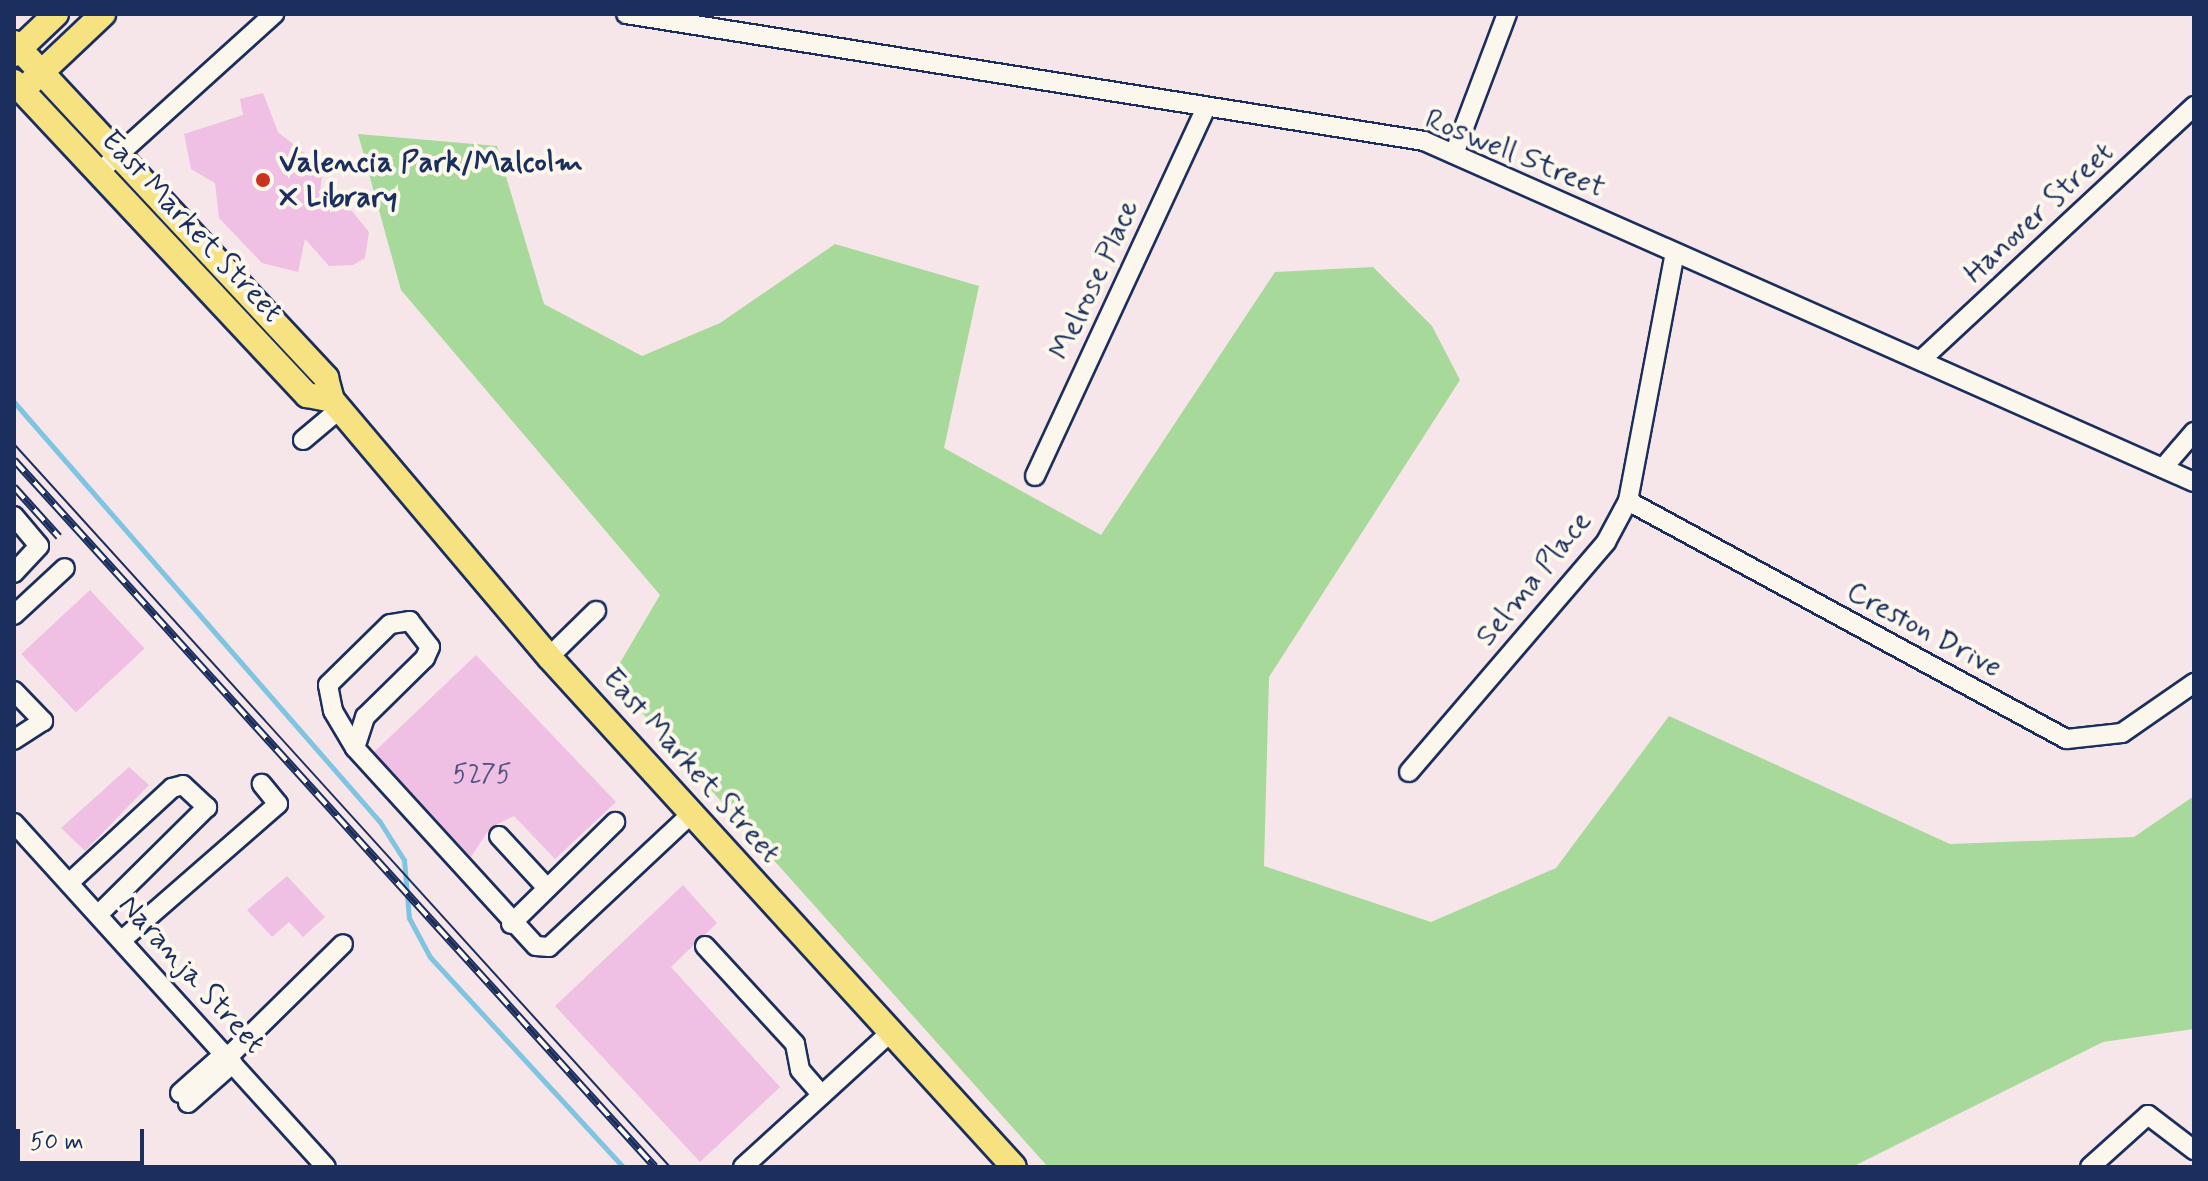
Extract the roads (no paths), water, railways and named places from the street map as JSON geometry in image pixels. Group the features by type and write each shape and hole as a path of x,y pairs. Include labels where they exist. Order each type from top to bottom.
{"main road":[{"path":"40,73 16,49 56,14"},
{"path":"17,91 103,14"},
{"name":"East Market Street","path":"40,73 326,378 336,405 549,657 1014,1167"},
{"name":"East Market Street","path":"17,91 307,395 336,405"}],"street":[{"path":"97,174 274,14"},
{"name":"Roswell Street","path":"634,14 661,25 1424,141 2194,482"},
{"path":"1454,154 1507,14"},
{"name":"Hanover Street","path":"1921,360 2194,106"},
{"name":"Melrose Place","path":"1035,476 1206,107"},
{"name":"Selma Place","path":"1409,772 1606,542 1628,501 1675,253"},
{"path":"303,440 336,405"},
{"path":"2163,468 2194,432"},
{"name":"Creston Drive","path":"1628,501 2067,739 2122,733 2194,683"},
{"path":"14,516 39,546 14,573"},
{"path":"14,615 65,568"},
{"path":"549,657 596,611"},
{"path":"355,748 365,717 425,658 430,647 410,621 382,630 328,685 333,711 355,748 511,924 536,946 549,947 691,814"},
{"path":"14,691 43,721 14,740"},
{"path":"122,940 278,804 262,784"},
{"path":"69,883 172,788 183,785 207,807 98,915"},
{"path":"511,924 615,822"},
{"name":"Naranja Street","path":"14,823 326,1167"},
{"path":"499,836 547,888"},
{"path":"184,1098 229,1058 343,944"},
{"path":"705,946 795,1044 800,1070 822,1095"},
{"path":"743,1167 891,1032"},
{"path":"2090,1167 2129,1127 2157,1118 2194,1150"}],"waterway":[{"path":"14,402 380,822 404,860 409,918 430,957 623,1167"}],"tram line":[{"path":"14,444 670,1167"}],"railway":[{"path":"14,460 655,1167"},
{"path":"14,487 59,537"}],"place":[{"name":"Valencia Park/Malcolm X Library","path":"263,180"}]}
